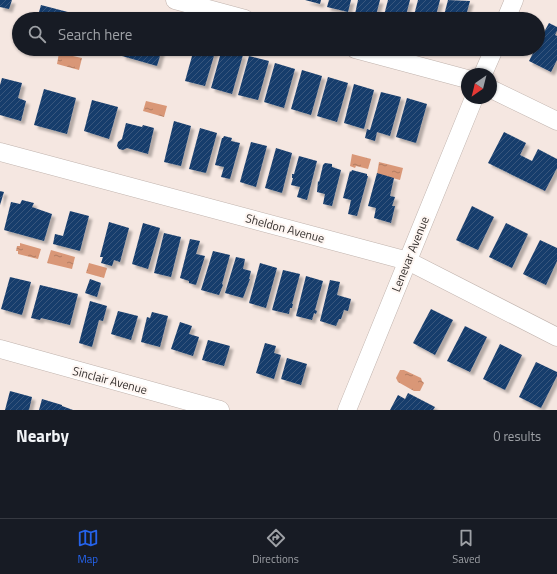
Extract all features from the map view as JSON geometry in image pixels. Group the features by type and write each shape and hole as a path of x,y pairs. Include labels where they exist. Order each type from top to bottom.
{"street":[{"path":"175,0 219,12"},
{"path":"509,12 514,0"},
{"path":"382,56 461,77"},
{"path":"486,68 491,56"},
{"path":"497,92 557,121"},
{"name":"Lenevar Avenue","path":"347,410 472,104"},
{"name":"Sheldon Avenue","path":"0,152 408,261 557,337"},
{"name":"Sinclair Avenue","path":"0,349 220,410"}],"water":[{"path":"58,56 73,56 82,58 79,70 57,64"},
{"path":"146,101 167,106 164,117 143,111"},
{"path":"352,154 371,159 368,169 350,166"},
{"path":"379,162 403,168 400,180 377,174"},
{"path":"20,243 41,249 38,259 18,254 18,251 16,251 17,246 20,246"},
{"path":"51,250 75,257 72,269 47,263"},
{"path":"89,263 107,268 104,278 86,273"},
{"path":"400,370 404,370 421,378 424,383 420,391 414,391 398,382 396,378"}],"building":[{"path":"0,0 12,0 9,9 0,7"},
{"path":"305,0 321,0 320,4"},
{"path":"329,0 351,0 348,12 327,7"},
{"path":"358,0 380,0 377,12 355,12"},
{"path":"388,0 410,0 407,12 385,12"},
{"path":"418,0 440,0 437,12 415,12"},
{"path":"448,0 470,1 467,12 445,12"},
{"path":"41,5 68,12 39,12"},
{"path":"549,23 557,27 555,35 557,36 557,60 551,72 529,61 532,56 545,56 545,30"},
{"path":"122,56 160,56 157,66"},
{"path":"192,56 214,56 205,86 185,81"},
{"path":"220,56 243,56 232,94 211,88"},
{"path":"249,56 269,61 258,100 238,95"},
{"path":"275,63 295,69 284,108 264,102"},
{"path":"302,70 322,76 311,115 291,109"},
{"path":"328,77 348,83 337,122 317,116"},
{"path":"2,78 22,83 18,98 26,101 21,121 0,115 0,85"},
{"path":"354,84 374,90 364,129 344,123"},
{"path":"44,89 76,98 67,134 34,125"},
{"path":"381,92 401,97 390,136 377,132 375,141 365,138 367,129 370,130"},
{"path":"407,98 427,104 416,143 396,137"},
{"path":"92,100 118,107 109,139 84,131"},
{"path":"174,121 191,126 181,166 164,162"},
{"path":"126,123 154,128 148,154 127,148 123,150 119,149 117,146 118,142 122,139"},
{"path":"200,128 217,133 206,173 189,169"},
{"path":"504,132 526,143 520,155 532,161 538,149 557,159 557,168 545,191 488,163"},
{"path":"224,136 232,138 231,141 240,143 230,179 221,177 224,167 215,165 222,138"},
{"path":"251,142 267,146 256,187 240,182"},
{"path":"276,148 292,153 282,193 265,188"},
{"path":"299,156 317,161 307,200 297,197 300,187 291,185 293,178 292,174 294,174"},
{"path":"325,163 332,164 332,167 341,170 332,206 323,204 325,194 317,192 318,181 319,182 323,165"},
{"path":"352,170 367,174 368,176 357,216 348,214 351,200 343,198 350,171 351,172"},
{"path":"377,173 394,178 390,196 395,197 392,206 395,206 391,223 374,218 376,208 368,206"},
{"path":"0,191 4,192 0,205"},
{"path":"22,200 34,203 32,207 52,214 44,241 4,230 11,202 20,204"},
{"path":"472,206 494,217 478,250 456,240"},
{"path":"70,211 89,216 80,251 53,244 55,234 63,236"},
{"path":"109,222 129,228 120,262 114,260 112,266 101,263 103,257 100,257"},
{"path":"143,223 160,228 148,269 132,264"},
{"path":"506,223 528,234 512,268 489,257"},
{"path":"164,233 181,237 171,277 154,273"},
{"path":"190,239 200,241 196,254 205,256 196,285 180,278"},
{"path":"540,240 557,248 557,261 546,285 523,274"},
{"path":"213,251 230,255 222,284 223,285 219,295 201,290"},
{"path":"236,257 245,259 243,269 251,271 250,279 243,298 225,293"},
{"path":"260,263 277,268 266,308 249,303"},
{"path":"283,270 300,274 292,308 290,308 289,314 272,310"},
{"path":"306,276 323,281 315,310 317,311 316,314 314,313 312,320 296,316"},
{"path":"10,277 31,282 22,315 1,309"},
{"path":"90,279 101,283 97,297 85,293"},
{"path":"330,280 340,282 337,295 351,299 348,311 344,310 341,319 339,319 336,326 320,321"},
{"path":"40,285 78,294 70,325 41,318 40,320 31,318"},
{"path":"90,301 107,306 103,321 99,320 92,347 79,343"},
{"path":"431,309 453,320 435,355 413,343"},
{"path":"118,311 138,316 131,340 111,334"},
{"path":"152,312 168,316 160,347 141,342 147,317 150,318"},
{"path":"180,322 192,326 189,334 199,337 193,356 171,349"},
{"path":"465,326 487,337 470,372 447,361"},
{"path":"208,340 230,346 224,366 202,360"},
{"path":"265,343 276,346 274,353 281,355 274,379 256,373"},
{"path":"500,344 522,355 505,390 483,379"},
{"path":"287,358 307,364 301,385 281,379"},
{"path":"536,362 557,372 557,376 541,408 519,397"},
{"path":"10,391 32,397 29,410 5,410"},
{"path":"408,393 435,407 433,410 390,410 398,395 405,399"},
{"path":"42,399 62,405 73,410 39,410"}]}
